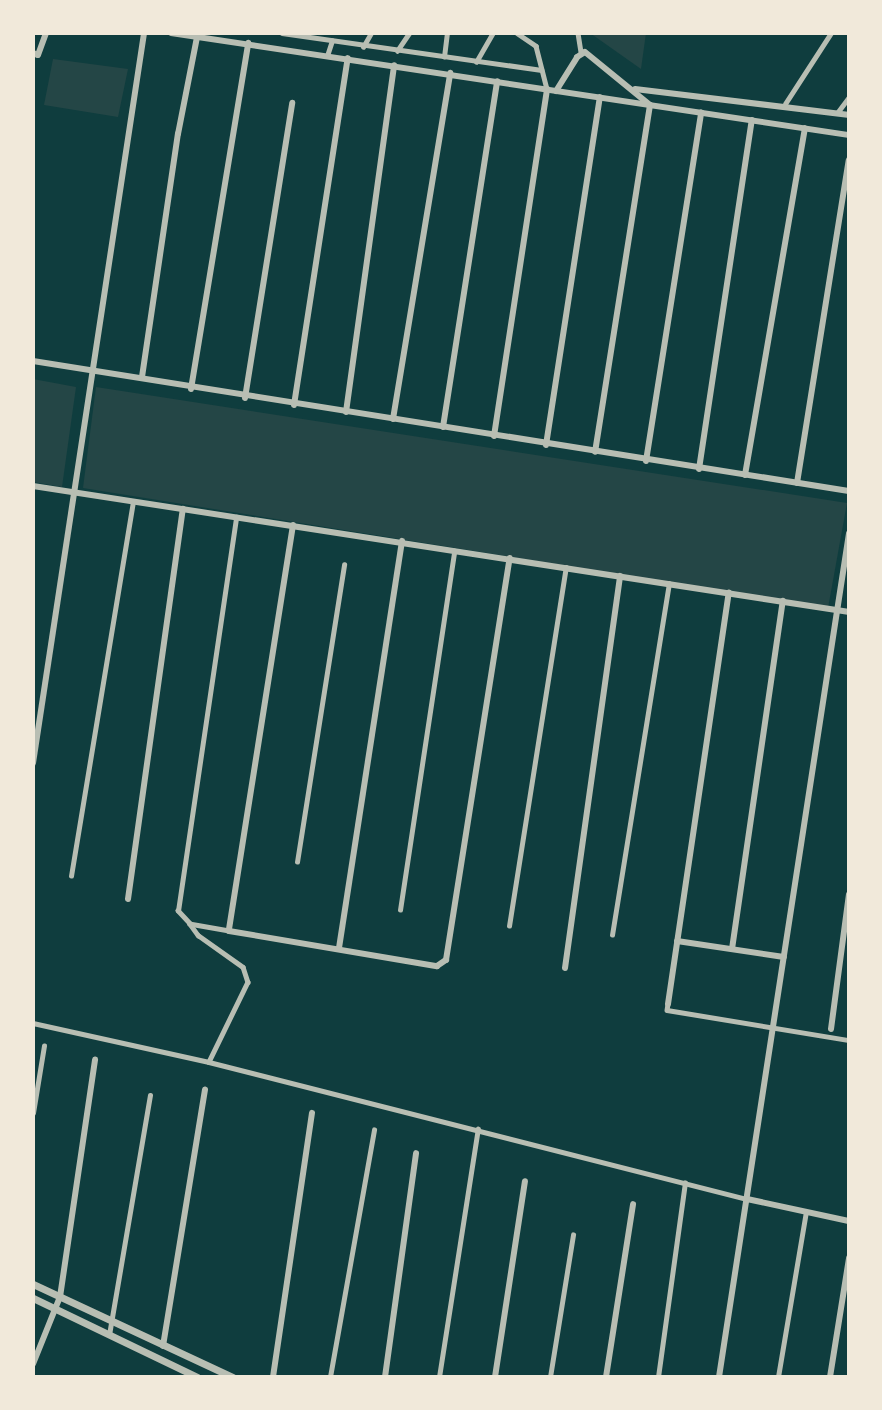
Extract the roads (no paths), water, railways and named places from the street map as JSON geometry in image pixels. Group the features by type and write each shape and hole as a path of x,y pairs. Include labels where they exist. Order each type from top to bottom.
{"street":[{"path":"33,54 38,55 46,33"},
{"path":"33,763 72,492 144,33"},
{"path":"171,33 849,135"},
{"path":"282,33 363,47 541,70"},
{"path":"363,47 371,33"},
{"path":"397,51 409,33"},
{"path":"444,57 447,33"},
{"path":"476,62 493,33"},
{"path":"494,436 547,89 536,46 517,33"},
{"path":"556,91 581,53 578,33"},
{"path":"785,104 831,33"},
{"path":"142,377 178,134 197,37"},
{"path":"327,55 332,41"},
{"path":"191,389 248,43"},
{"path":"581,53 593,55 634,88 650,105"},
{"path":"294,405 348,58"},
{"path":"346,412 394,65"},
{"path":"393,419 450,73"},
{"path":"443,427 497,81"},
{"path":"634,88 785,104 849,115"},
{"path":"546,445 600,97"},
{"path":"837,113 849,97"},
{"path":"245,398 292,103"},
{"path":"595,452 650,105"},
{"path":"646,461 701,113"},
{"path":"699,469 752,120"},
{"path":"745,475 805,128"},
{"path":"797,483 849,160"},
{"path":"33,361 142,377 245,398 849,491"},
{"path":"33,486 849,612"},
{"path":"71,876 133,503"},
{"path":"128,899 183,509"},
{"path":"209,1062 248,982 243,967 198,935 178,911 236,517"},
{"path":"229,931 293,525"},
{"path":"719,1377 849,533"},
{"path":"339,948 402,541"},
{"path":"400,910 454,550"},
{"path":"190,924 440,966 447,956 510,558"},
{"path":"297,862 344,565"},
{"path":"509,926 566,567"},
{"path":"565,968 620,576"},
{"path":"612,935 669,584"},
{"path":"729,593 667,1010 849,1040"},
{"path":"732,949 783,601"},
{"path":"831,1028 849,894"},
{"path":"677,941 784,957"},
{"path":"33,1023 209,1062 747,1199 849,1221"},
{"path":"33,1114 44,1046"},
{"path":"33,1364 61,1297 95,1060"},
{"path":"163,1346 205,1089"},
{"path":"109,1335 150,1095"},
{"path":"274,1377 312,1113"},
{"path":"439,1377 478,1129"},
{"path":"330,1377 374,1130"},
{"path":"385,1377 416,1153"},
{"path":"495,1377 525,1181"},
{"path":"658,1377 685,1183"},
{"path":"606,1377 633,1204"},
{"path":"778,1377 806,1211"},
{"path":"550,1377 573,1236"},
{"path":"830,1377 849,1258"},
{"path":"33,1284 232,1377"},
{"path":"33,1298 197,1377"}]}
